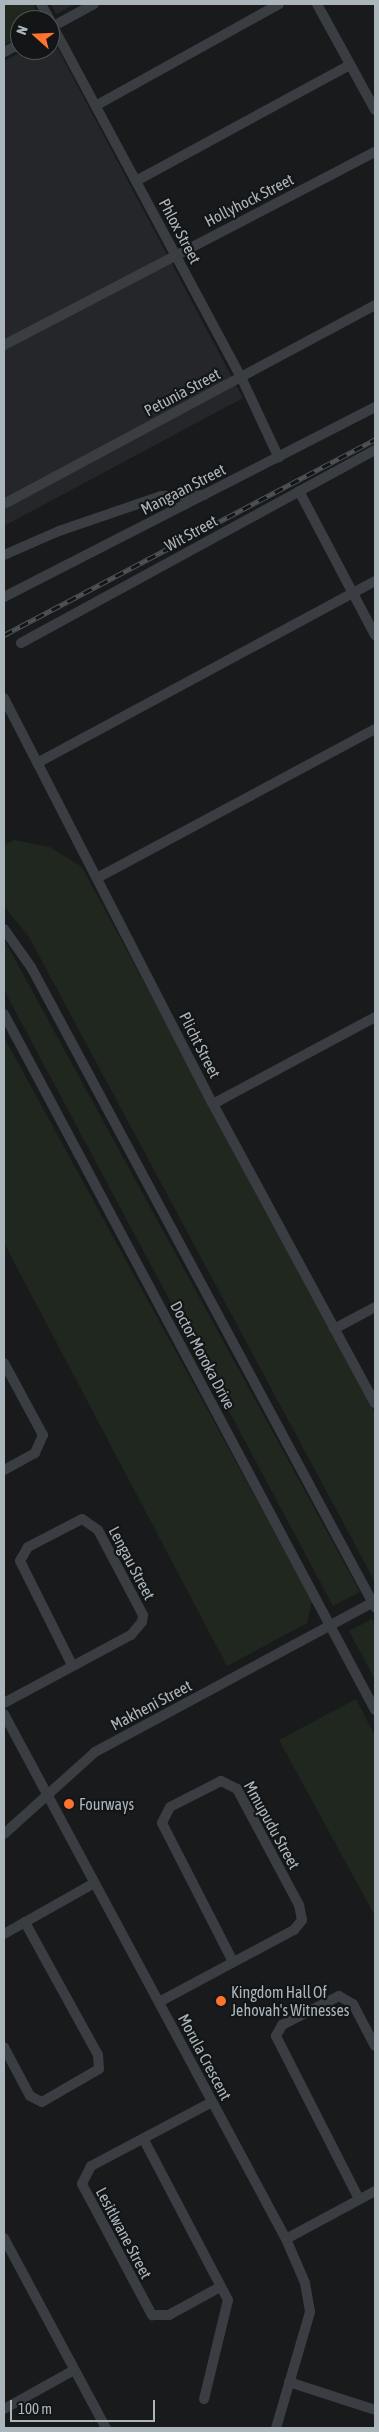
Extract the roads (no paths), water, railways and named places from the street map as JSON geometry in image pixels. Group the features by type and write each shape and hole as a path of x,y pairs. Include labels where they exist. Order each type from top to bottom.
{"street":[{"path":"60,20 94,4"},
{"path":"97,105 279,4"},
{"path":"317,4 375,110"},
{"name":"Phlox Street","path":"60,40 177,254 241,377 279,458"},
{"path":"136,181 350,65"},
{"name":"Hollyhock Street","path":"4,345 375,152"},
{"name":"Petunia Street","path":"4,504 375,305"},
{"name":"Mangaan Street","path":"4,597 279,458 375,407"},
{"name":"Wit Street","path":"21,643 375,450"},
{"path":"299,491 375,635"},
{"path":"4,555 59,530 161,496 206,495"},
{"path":"39,762 375,581"},
{"name":"Plicht Street","path":"4,698 39,762 213,1104 375,1403"},
{"path":"98,877 375,729"},
{"name":"Doctor Moroka Drive","path":"4,929 31,967 374,1604"},
{"name":"Doctor Moroka Drive","path":"4,1014 375,1710"},
{"path":"213,1104 375,1017"},
{"path":"334,1329 375,1307"},
{"path":"4,1364 43,1435 35,1453 4,1470"},
{"name":"Lengau Street","path":"4,1703 139,1630 143,1615 98,1530 82,1519 20,1555 72,1665"},
{"name":"Makheni Street","path":"4,1834 95,1752 329,1626 374,1604"},
{"name":"Morula Crescent","path":"4,1714 286,2239 310,2302 276,2428"},
{"name":"Mmupudu Street","path":"159,2002 294,1930 302,1913 237,1789 221,1781 170,1807 162,1824 233,1962"},
{"path":"4,1934 94,1883"},
{"path":"4,2047 30,2096 42,2102 99,2069 98,2055 25,1922"},
{"path":"359,2199 276,2036 282,2025 339,1996 350,2000 375,2046"},
{"name":"Lesitlwane Street","path":"212,2102 85,2170 84,2190 152,2315 169,2315 220,2287"},
{"path":"144,2140 229,2307 204,2399"},
{"path":"286,2239 375,2191"},
{"path":"4,2238 106,2428"},
{"path":"4,2409 74,2370"},
{"path":"289,2382 375,2410"}],"railway":[{"path":"4,635 375,439"}],"place":[{"name":"Fourways","path":"69,1804"},
{"name":"Kingdom Hall Of Jehovah's Witnesses","path":"221,2001"}]}
